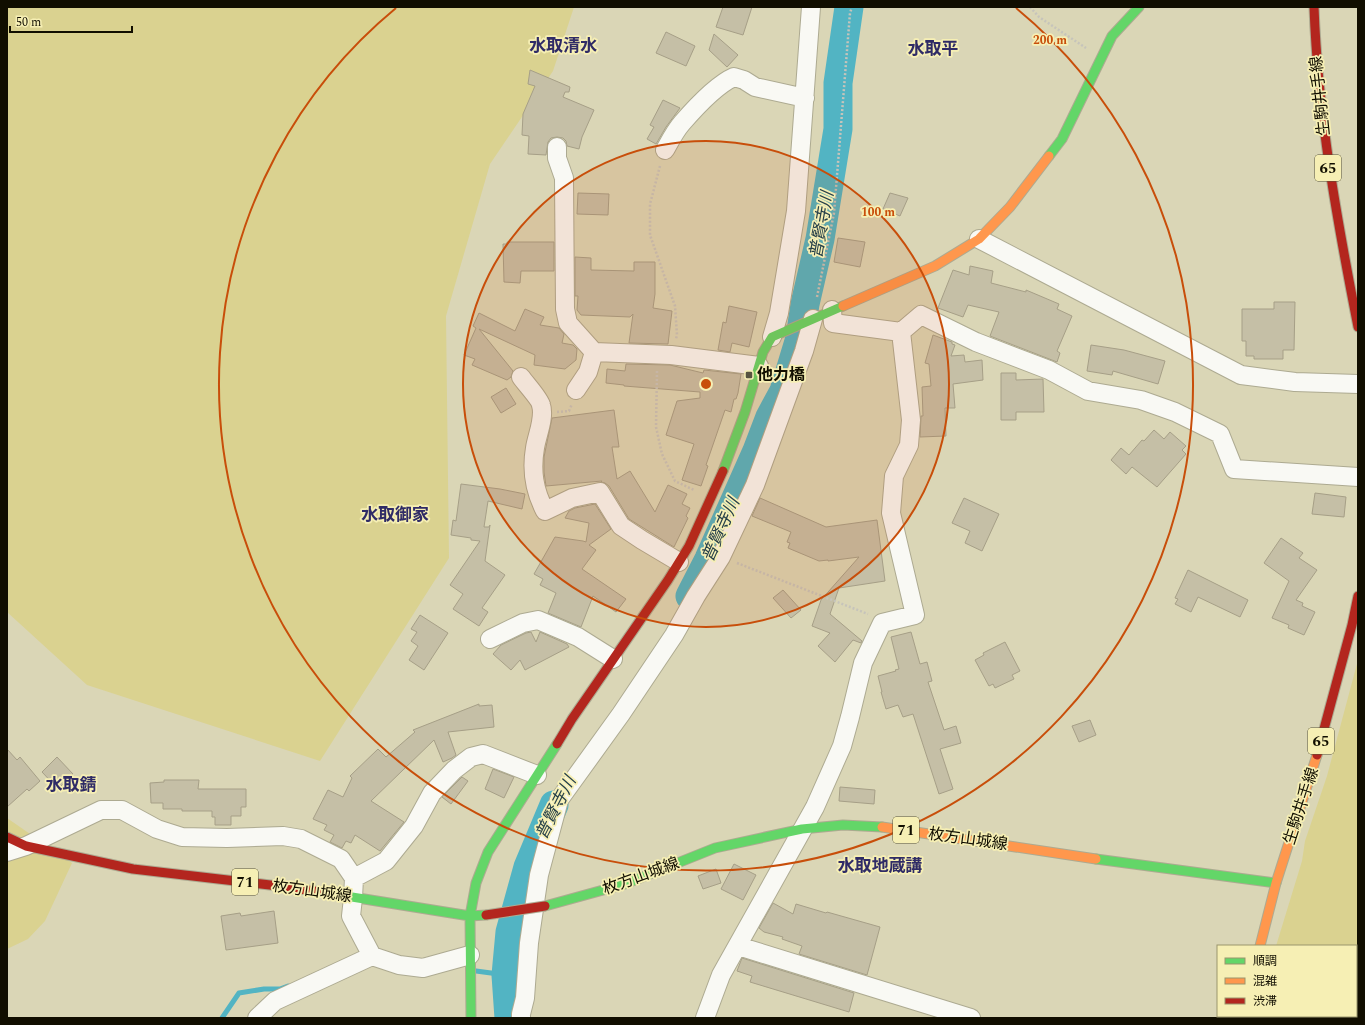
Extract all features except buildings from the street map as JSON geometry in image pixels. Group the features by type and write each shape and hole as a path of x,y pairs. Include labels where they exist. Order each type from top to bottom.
{"main road":[{"path":"471,1018 470,916 476,882 488,852 572,719 679,562 692,547 746,412 763,352 779,333 935,266 979,239 1010,207 1062,139 1112,36 1139,7"},
{"name":"生駒井手線","path":"1314,7 1317,77 1321,120 1358,327"},
{"name":"生駒井手線","path":"1260,945 1276,884 1313,772 1355,628 1358,596"},
{"name":"枚方山城線","path":"7,837 26,846 133,869 287,887 470,916 545,906 625,884 715,848 802,829 843,825 888,828 1276,884"}],"street":[{"path":"779,333 779,313 796,211 811,7"},
{"path":"665,150 681,124 726,80 734,77 744,80 755,87 805,98"},
{"path":"557,147 557,158 564,178 565,309 568,323 594,352 671,355 759,366"},
{"path":"979,239 1241,375 1295,382 1358,384"},
{"path":"832,310 833,322 901,332 921,315 976,342 1049,370 1088,391 1141,400 1175,412 1220,434 1234,469 1358,478"},
{"path":"521,1018 525,998 529,943 539,875 559,800 621,714 674,636 696,596 721,557 755,485 804,351 810,320"},
{"path":"705,1018 721,975 814,807 842,746 863,663 882,623 915,615 891,513 894,476 909,445 911,420 901,332"},
{"path":"576,390 588,372 594,352"},
{"path":"521,377 541,404 541,422 535,448 533,472 537,495 545,510 572,498 600,492 621,526 679,562"},
{"path":"490,639 523,623 538,620 578,637 613,659"},
{"path":"354,878 386,861 414,826 432,793 454,770 471,757 483,754 537,775"},
{"path":"7,852 26,846 101,810 122,810 157,829 182,837 227,838 283,836 301,839 341,860 354,878 351,916 372,956 399,966 423,968 470,955"},
{"path":"738,946 971,1018"},
{"path":"256,1018 275,1001 372,956"}],"path":[{"path":"810,320 834,213 852,7"},
{"path":"1030,7 1039,17 1101,58"},
{"path":"665,150 650,204 650,235 675,306 677,335 671,355 657,368 656,427 662,454 675,481 711,499"},
{"path":"541,414 569,411 576,390"},
{"path":"721,557 868,614 882,623"}],"shaded area":[{"path":"7,7 574,7 553,71 490,164 446,316 449,558 320,761 87,685 7,612"},
{"path":"1358,660 1358,1018 1254,1018 1357,1017 1357,945 1276,945 1302,861 1305,841 1327,776"},
{"path":"7,818 72,863 45,921 28,939 7,949"}],"waterway":[{"name":"普賢寺川","path":"690,596 709,559 757,451 770,417 784,391 800,338 805,304 820,239 838,129 838,83 849,7"},
{"name":"普賢寺川","path":"509,1018 506,975 510,932 528,867 554,805"},
{"path":"476,971 506,975"},
{"path":"222,1018 239,993 264,989 280,989 288,986"}],"traffic: fast":[{"path":"1049,156 1062,139 1112,36 1139,7"},
{"path":"723,471 745,412 763,352 772,337 843,306"},
{"path":"471,1018 470,916 476,883 488,852 557,744"},
{"path":"545,906 625,884 715,848 802,829 843,825 882,827"},
{"path":"1096,859 1276,883"},
{"path":"327,893 470,916 486,915"}],"traffic: slow":[{"path":"843,306 935,266 979,239 1010,207 1049,156"},
{"path":"1260,945 1276,883 1317,755"},
{"path":"882,827 1096,859"}],"traffic: jam":[{"path":"1314,7 1316,48 1324,128 1336,207 1358,327"},
{"path":"557,744 572,719 668,580 689,546 723,471"},
{"path":"1317,755 1352,625 1358,596"},
{"path":"7,837 26,846 133,869 327,893"},
{"path":"486,915 545,906"}],"place":[{"name":"他力橋","path":"749,375"}],"district":[{"name":"水取清水","path":"563,46"},
{"name":"水取平","path":"933,49"},
{"name":"水取御家","path":"395,515"},
{"name":"水取錆","path":"71,785"},
{"name":"水取地蔵講","path":"880,866"}]}
